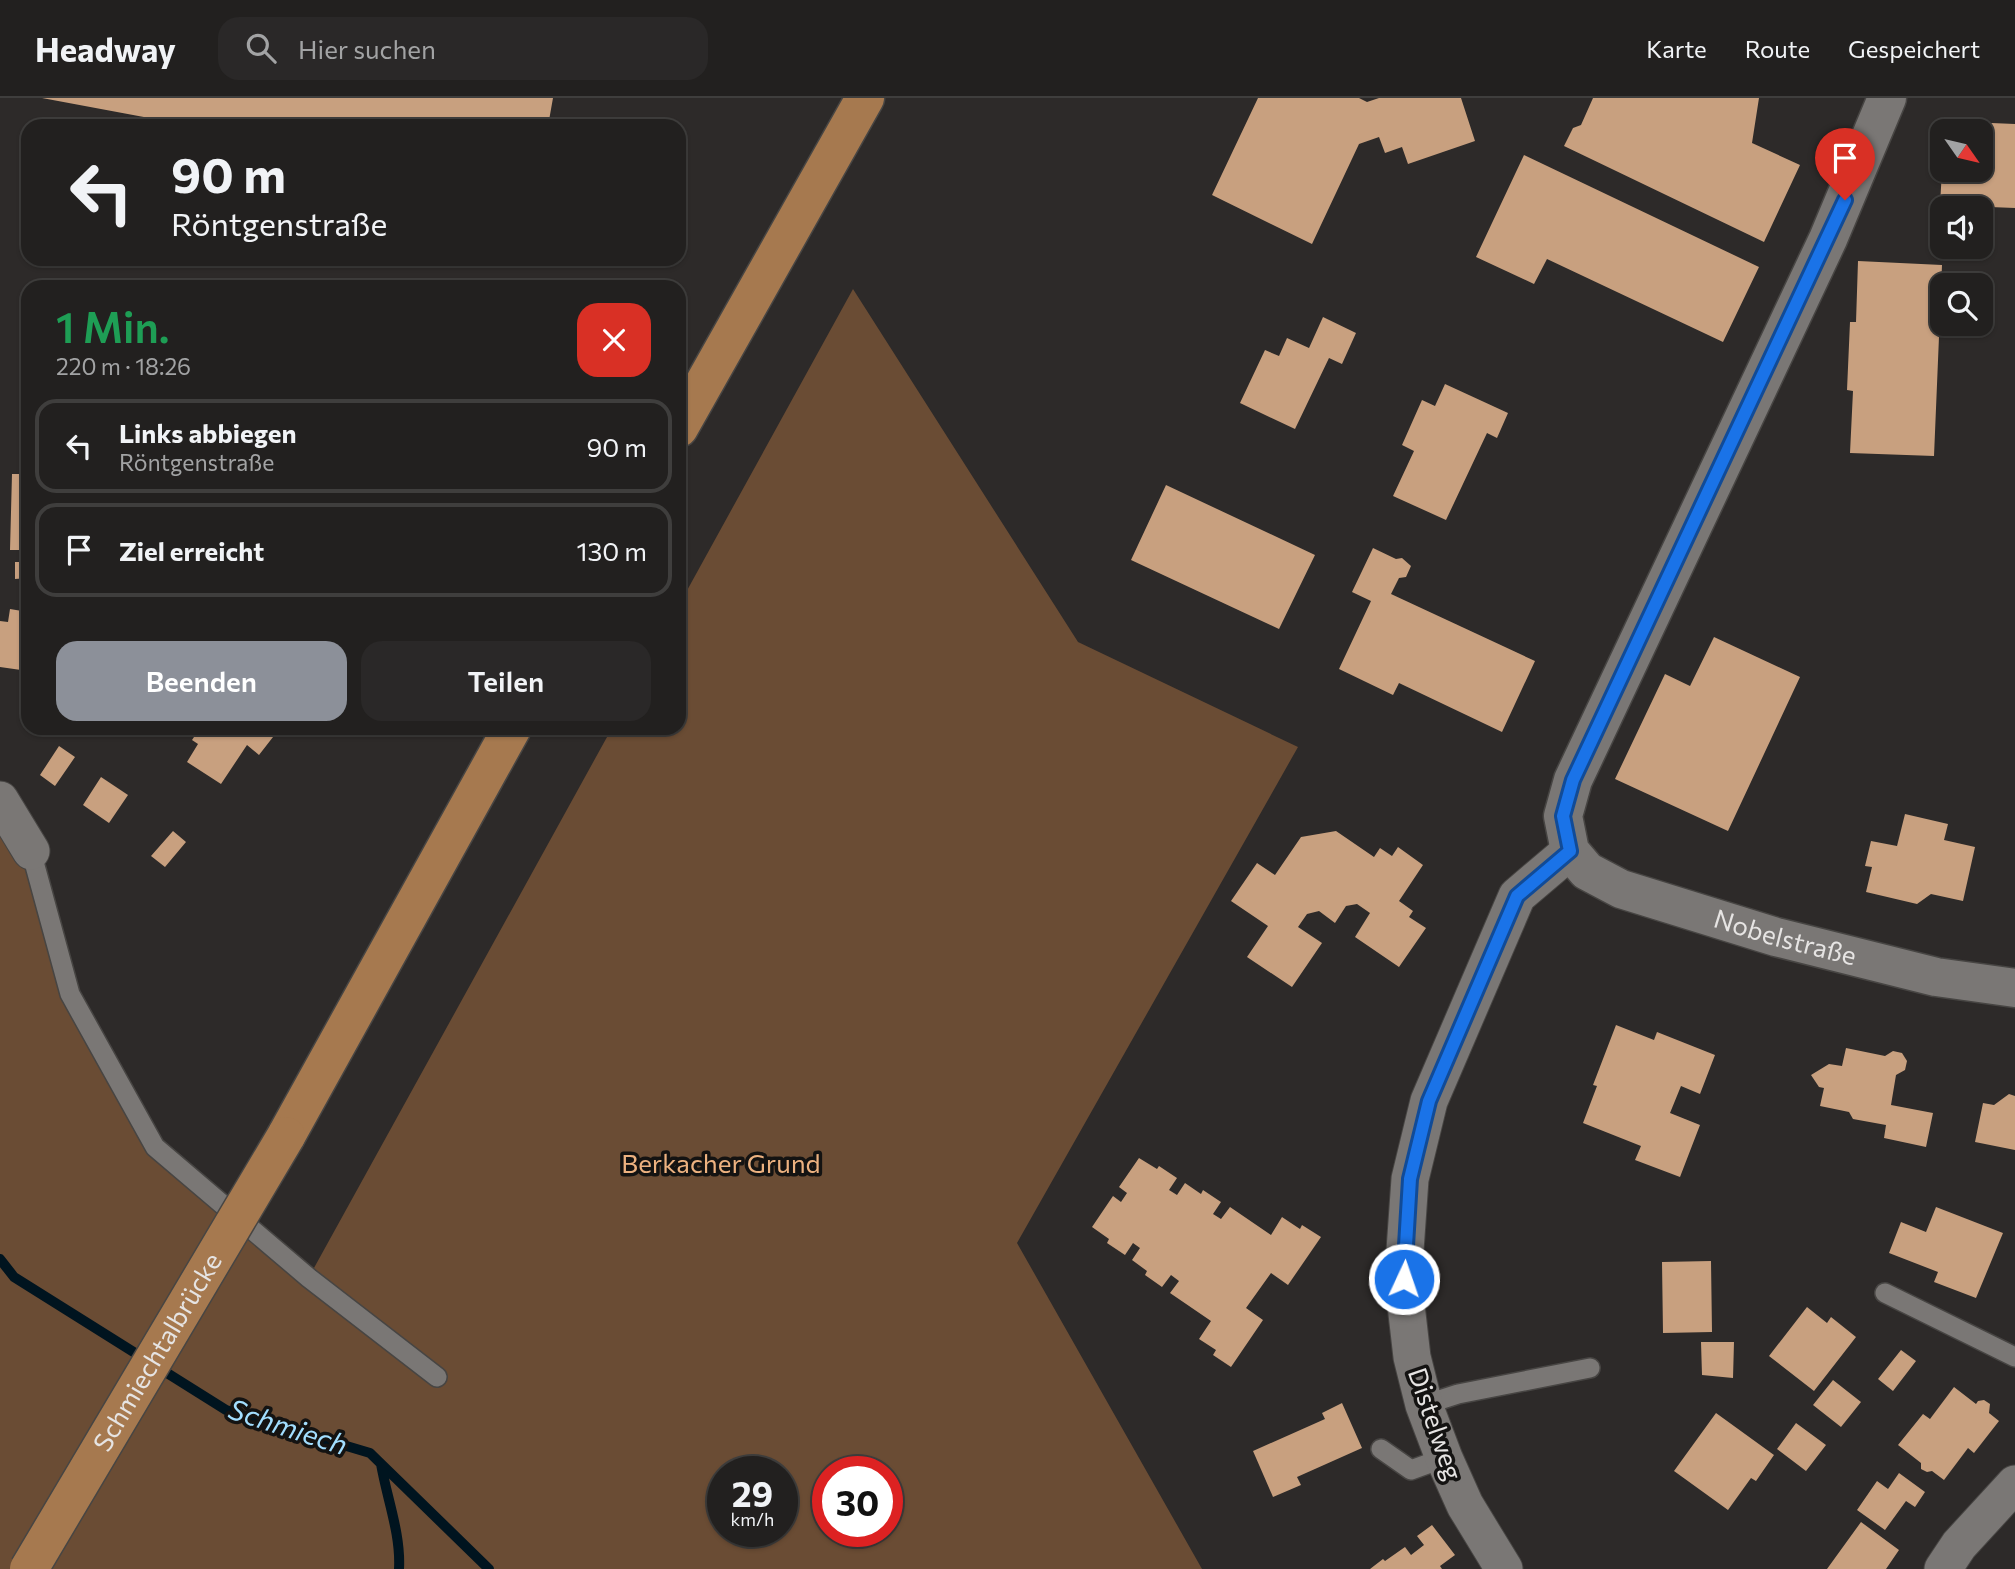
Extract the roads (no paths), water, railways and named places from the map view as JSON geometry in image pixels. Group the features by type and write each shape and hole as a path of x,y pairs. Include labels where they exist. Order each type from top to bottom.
{"main road":[{"path":"686,416 865,98"},
{"name":"Schmiechtalbrücke","path":"29,1569 286,1136 508,735"}],"street":[{"path":"1570,851 1563,816 1573,780 1828,239 1887,98"},
{"path":"0,800 31,851"},
{"name":"Nobelstraße","path":"1570,851 1587,871 1621,889 1776,937 1936,976 2015,988"},
{"name":"Distelweg","path":"1504,1569 1465,1505 1444,1458 1424,1405 1412,1357 1404,1279 1410,1179 1429,1101 1517,896 1570,851"},
{"path":"1942,1569 1959,1545 2015,1484"}],"lane":[{"path":"31,851 70,994 155,1147 309,1278 437,1377"},
{"path":"1885,1293 2015,1357"},
{"path":"1424,1405 1458,1394 1590,1368"},
{"path":"1381,1449 1411,1470 1444,1458"}],"waterway":[{"name":"Schmiech","path":"0,1259 14,1277 226,1410 370,1453 489,1569"},
{"path":"381,1464 396,1530 399,1569"}],"park label":[{"name":"Berkacher Grund","path":"721,1164"}]}
